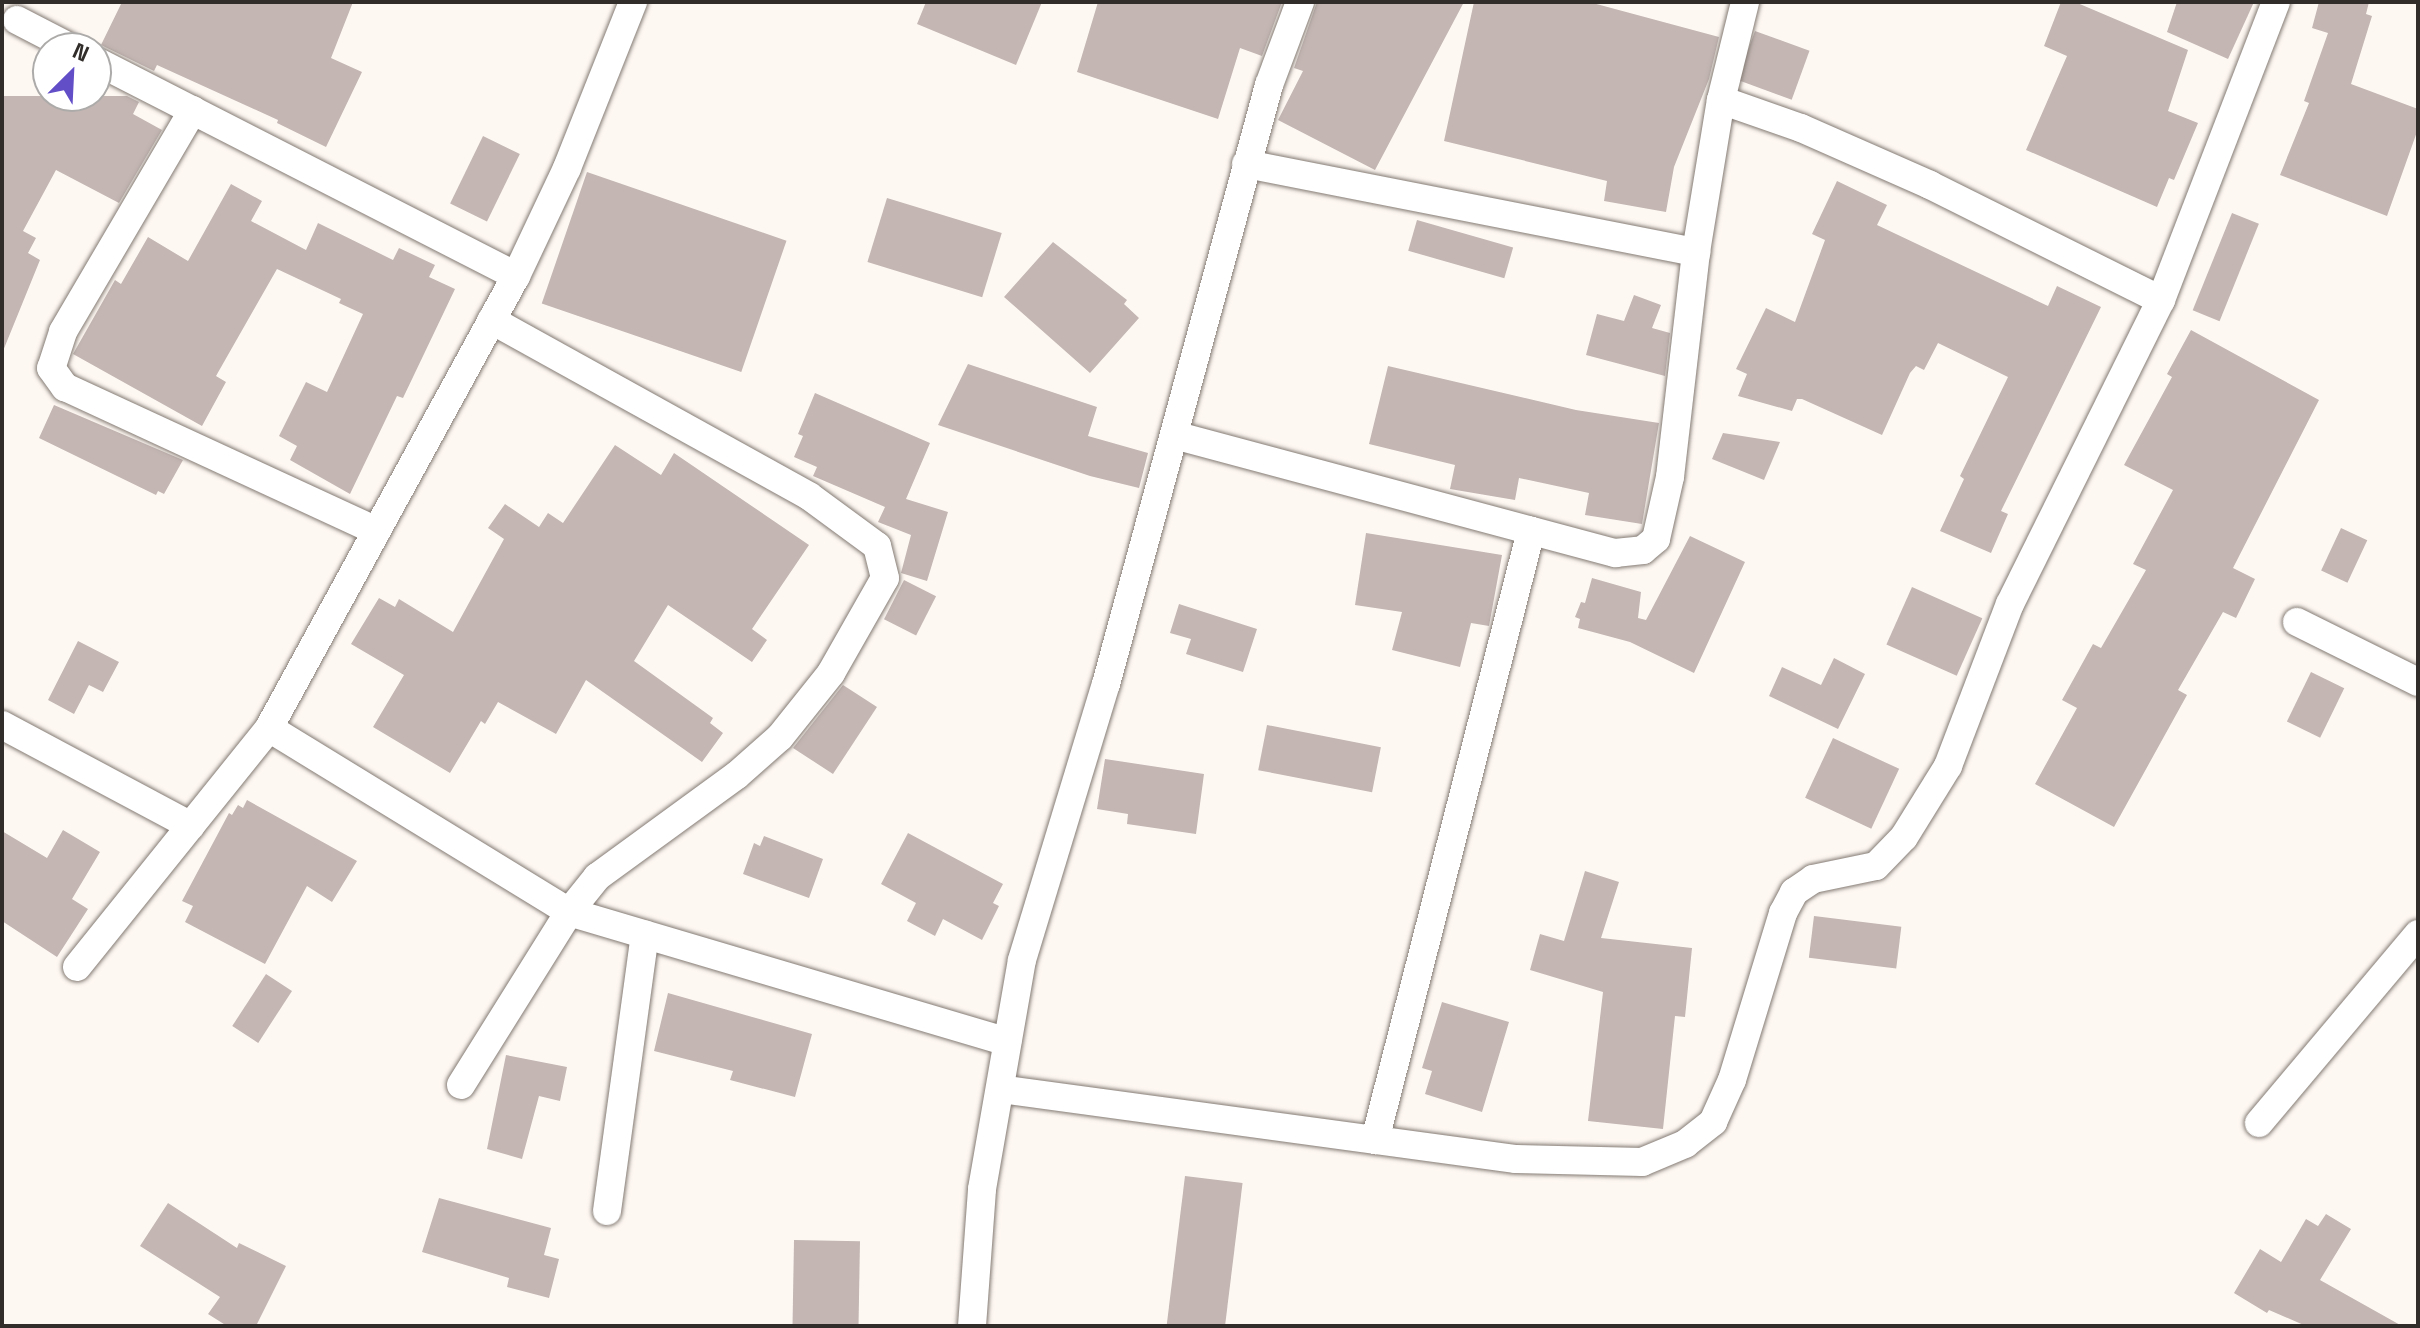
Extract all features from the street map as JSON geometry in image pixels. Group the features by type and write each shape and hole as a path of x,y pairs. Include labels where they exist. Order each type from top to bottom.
{"street":[{"path":"77,967 269,728 516,276 567,168 633,2"},
{"path":"972,1326 982,1189 1022,960 1106,684 1246,164 1269,85 1300,2"},
{"path":"1174,435 1615,553 1643,550 1656,539 1670,477 1696,252 1721,100 1745,2"},
{"path":"1000,1089 1516,1159 1642,1162 1685,1144 1713,1122 1732,1080 1783,913 1794,892 1813,879 1876,866 1904,837 1948,766 2010,604 2161,300 2276,2"},
{"path":"17,20 40,32"},
{"path":"112,69 516,276"},
{"path":"1721,100 1801,128 1930,185 2161,300"},
{"path":"193,110 63,332 51,368 65,387 376,531"},
{"path":"1246,164 1696,252"},
{"path":"461,1085 569,912 597,877 737,775 780,737 831,673 885,578 877,546 809,496 492,320"},
{"path":"1375,1140 1531,531"},
{"path":"2297,622 2418,682"},
{"path":"2,725 191,826"},
{"path":"269,728 569,912 1007,1042"},
{"path":"2259,1123 2418,934"},
{"path":"607,1211 645,935"}],"building":[{"path":"122,2 353,2 331,58 362,72 326,147 277,123 278,120 157,65 154,71 112,50 112,32 107,32"},
{"path":"926,2 1042,2 1016,65 917,24"},
{"path":"1098,2 1282,2 1262,56 1240,48 1218,119 1077,72"},
{"path":"1317,2 1464,2 1375,170 1278,120 1303,71 1294,68"},
{"path":"1474,2 1589,2 1719,37 1709,79 1674,167 1666,212 1604,201 1607,181 1444,141"},
{"path":"2061,2 2075,2 2188,50 2168,111 2198,123 2174,180 2169,178 2157,207 2026,150 2067,56 2044,46"},
{"path":"2177,2 2254,2 2228,59 2167,32"},
{"path":"2319,2 2369,2 2366,14 2372,16 2351,84 2418,109 2418,129 2387,216 2280,175 2309,103 2304,101 2328,33 2312,28"},
{"path":"1755,31 1810,51 1792,100 1737,80"},
{"path":"2,96 32,96 32,112 112,112 112,96 127,96 139,102 133,114 162,130 119,203 56,170 23,231 36,238 28,253 40,260 3,351"},
{"path":"483,136 520,154 487,221 450,203"},
{"path":"587,172 787,241 741,372 542,303"},
{"path":"1837,181 1887,205 1877,225 2048,306 2057,286 2101,307 2001,511 2008,514 1991,553 1940,531 1964,479 1960,476 2008,377 1938,343 1924,370 1916,366 1910,373 1882,435 1802,399 1797,399 1792,411 1738,396 1747,374 1736,369 1766,308 1795,322 1825,240 1812,234"},
{"path":"231,184 262,201 251,221 306,250 318,223 393,260 399,248 435,265 429,277 455,289 403,398 397,396 350,494 290,460 297,446 279,436 306,382 327,392 363,314 339,303 341,299 277,269 216,376 226,382 202,426 73,354 115,280 121,284 148,237 188,261"},
{"path":"887,198 1002,233 982,297 867,262"},
{"path":"2232,213 2259,224 2220,321 2193,310"},
{"path":"1417,220 1513,248 1504,278 1408,251"},
{"path":"1053,242 1127,300 1124,304 1139,318 1090,373 1004,297"},
{"path":"1634,295 1661,305 1652,328 1670,333 1665,376 1586,355 1597,314 1624,321"},
{"path":"2191,330 2319,400 2233,568 2255,579 2236,618 2223,612 2178,690 2187,695 2114,827 2035,784 2077,708 2062,700 2093,644 2101,648 2146,570 2133,564 2173,490 2124,465 2172,377 2167,374"},
{"path":"968,364 1097,407 1088,436 1148,453 1139,488 1090,476 938,425"},
{"path":"1388,366 1576,410 1659,423 1642,524 1585,515 1589,493 1519,478 1515,500 1450,489 1455,465 1369,444"},
{"path":"815,393 930,443 906,499 948,512 927,581 901,573 911,535 878,522 885,507 813,476 817,467 794,457 803,436 798,434"},
{"path":"54,405 183,460 164,494 158,491 156,495 39,438"},
{"path":"1723,433 1780,442 1764,480 1712,459"},
{"path":"615,445 661,475 674,453 809,545 752,629 767,640 752,662 668,605 634,661 713,718 710,723 723,733 702,762 586,680 556,734 498,702 485,724 481,721 450,773 373,727 404,675 351,644 379,598 395,607 399,599 453,632 504,539 488,528 505,504 539,527 548,513 563,523"},
{"path":"2341,528 2367,540 2347,583 2321,571"},
{"path":"1366,533 1502,555 1489,626 1471,623 1460,667 1392,650 1402,612 1355,605"},
{"path":"1690,536 1745,562 1694,673 1630,642 1578,628 1580,619 1575,617 1581,602 1585,603 1592,578 1641,592 1638,618 1646,620"},
{"path":"904,580 936,596 916,636 884,619"},
{"path":"1912,587 1982,618 1957,676 1886,645"},
{"path":"1179,604 1257,629 1243,672 1186,654 1191,639 1170,633"},
{"path":"78,641 119,662 103,692 89,685 74,714 48,700"},
{"path":"1834,658 1865,674 1838,729 1769,696 1782,667 1821,685"},
{"path":"2311,672 2344,688 2320,738 2287,721"},
{"path":"843,685 877,707 833,774 793,748"},
{"path":"1267,725 1381,747 1372,792 1258,770"},
{"path":"1833,738 1899,769 1871,829 1805,798"},
{"path":"1105,759 1204,774 1196,834 1127,824 1128,814 1097,809"},
{"path":"247,800 357,861 332,902 307,886 265,964 185,922 193,906 182,901 229,813 232,815 238,805 243,808"},
{"path":"63,830 100,852 72,899 88,909 57,957 2,921 2,831 47,858"},
{"path":"908,833 1003,884 993,903 999,906 982,940 943,919 935,936 907,921 916,903 881,884"},
{"path":"764,836 823,859 809,898 743,874 754,843 760,846"},
{"path":"1585,871 1619,882 1601,938 1692,948 1685,1017 1675,1016 1663,1129 1588,1121 1603,992 1530,970 1540,934 1564,941"},
{"path":"1814,916 1901,927 1896,968 1809,958"},
{"path":"266,974 292,991 258,1043 232,1026"},
{"path":"668,993 812,1034 795,1097 730,1080 733,1071 654,1051"},
{"path":"1442,1002 1509,1022 1482,1112 1425,1094 1432,1071 1422,1068"},
{"path":"506,1055 567,1067 560,1101 539,1096 522,1159 487,1149"},
{"path":"1185,1176 1243,1183 1225,1326 1167,1326"},
{"path":"439,1198 551,1228 544,1255 559,1259 549,1298 507,1287 509,1278 422,1252"},
{"path":"168,1203 237,1248 239,1243 286,1266 256,1326 227,1326 208,1314 220,1297 140,1246"},
{"path":"2326,1214 2351,1229 2320,1280 2402,1326 2306,1326 2269,1310 2267,1313 2234,1293 2260,1249 2281,1262 2306,1219 2318,1226"},
{"path":"794,1240 860,1241 859,1326 792,1326"}]}
